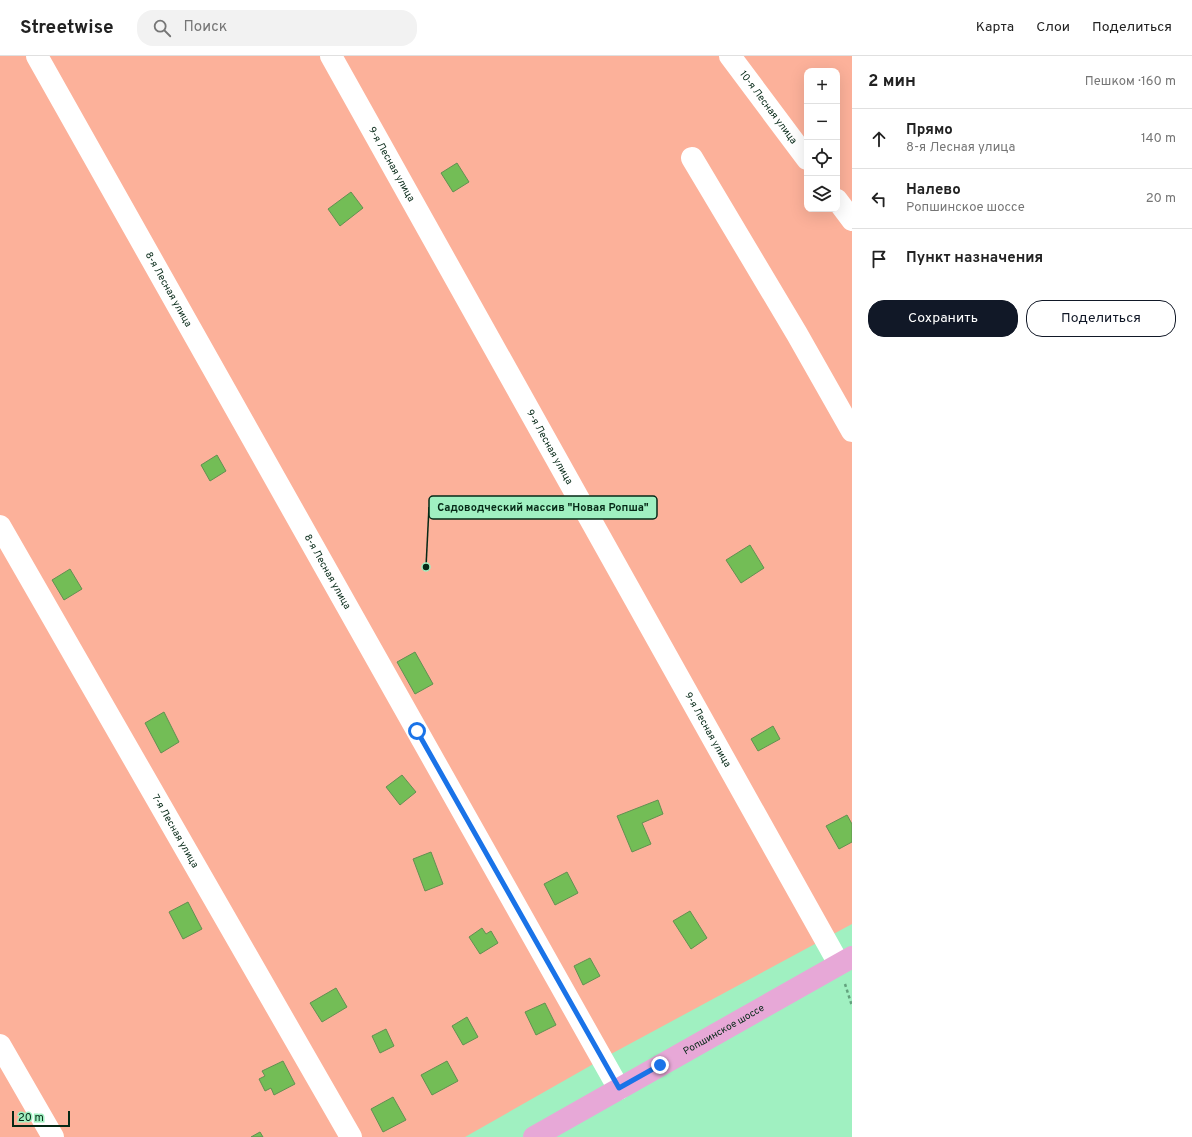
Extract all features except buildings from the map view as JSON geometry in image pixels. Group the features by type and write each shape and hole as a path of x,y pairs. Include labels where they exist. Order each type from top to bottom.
{"main road":[{"name":"Ропшинское шоссе","path":"534,1137 845,961"}],"street":[{"name":"8-я Лесная улица","path":"37,56 619,1088"},
{"name":"9-я Лесная улица","path":"331,56 845,961"},
{"name":"10-я Лесная улица","path":"730,56 804,155"},
{"path":"692,158 797,334 852,431"},
{"path":"840,204 852,220"},
{"name":"7-я Лесная улица","path":"0,526 351,1137"},
{"path":"0,1045 54,1137"}],"shaded area":[{"path":"0,56 852,56 852,924 611,1054 465,1137 0,1137"}],"place":[{"name":"Садоводческий массив \"Новая Ропша\"","path":"426,567"}],"route":[{"path":"417,731 619,1088 660,1065"}]}
